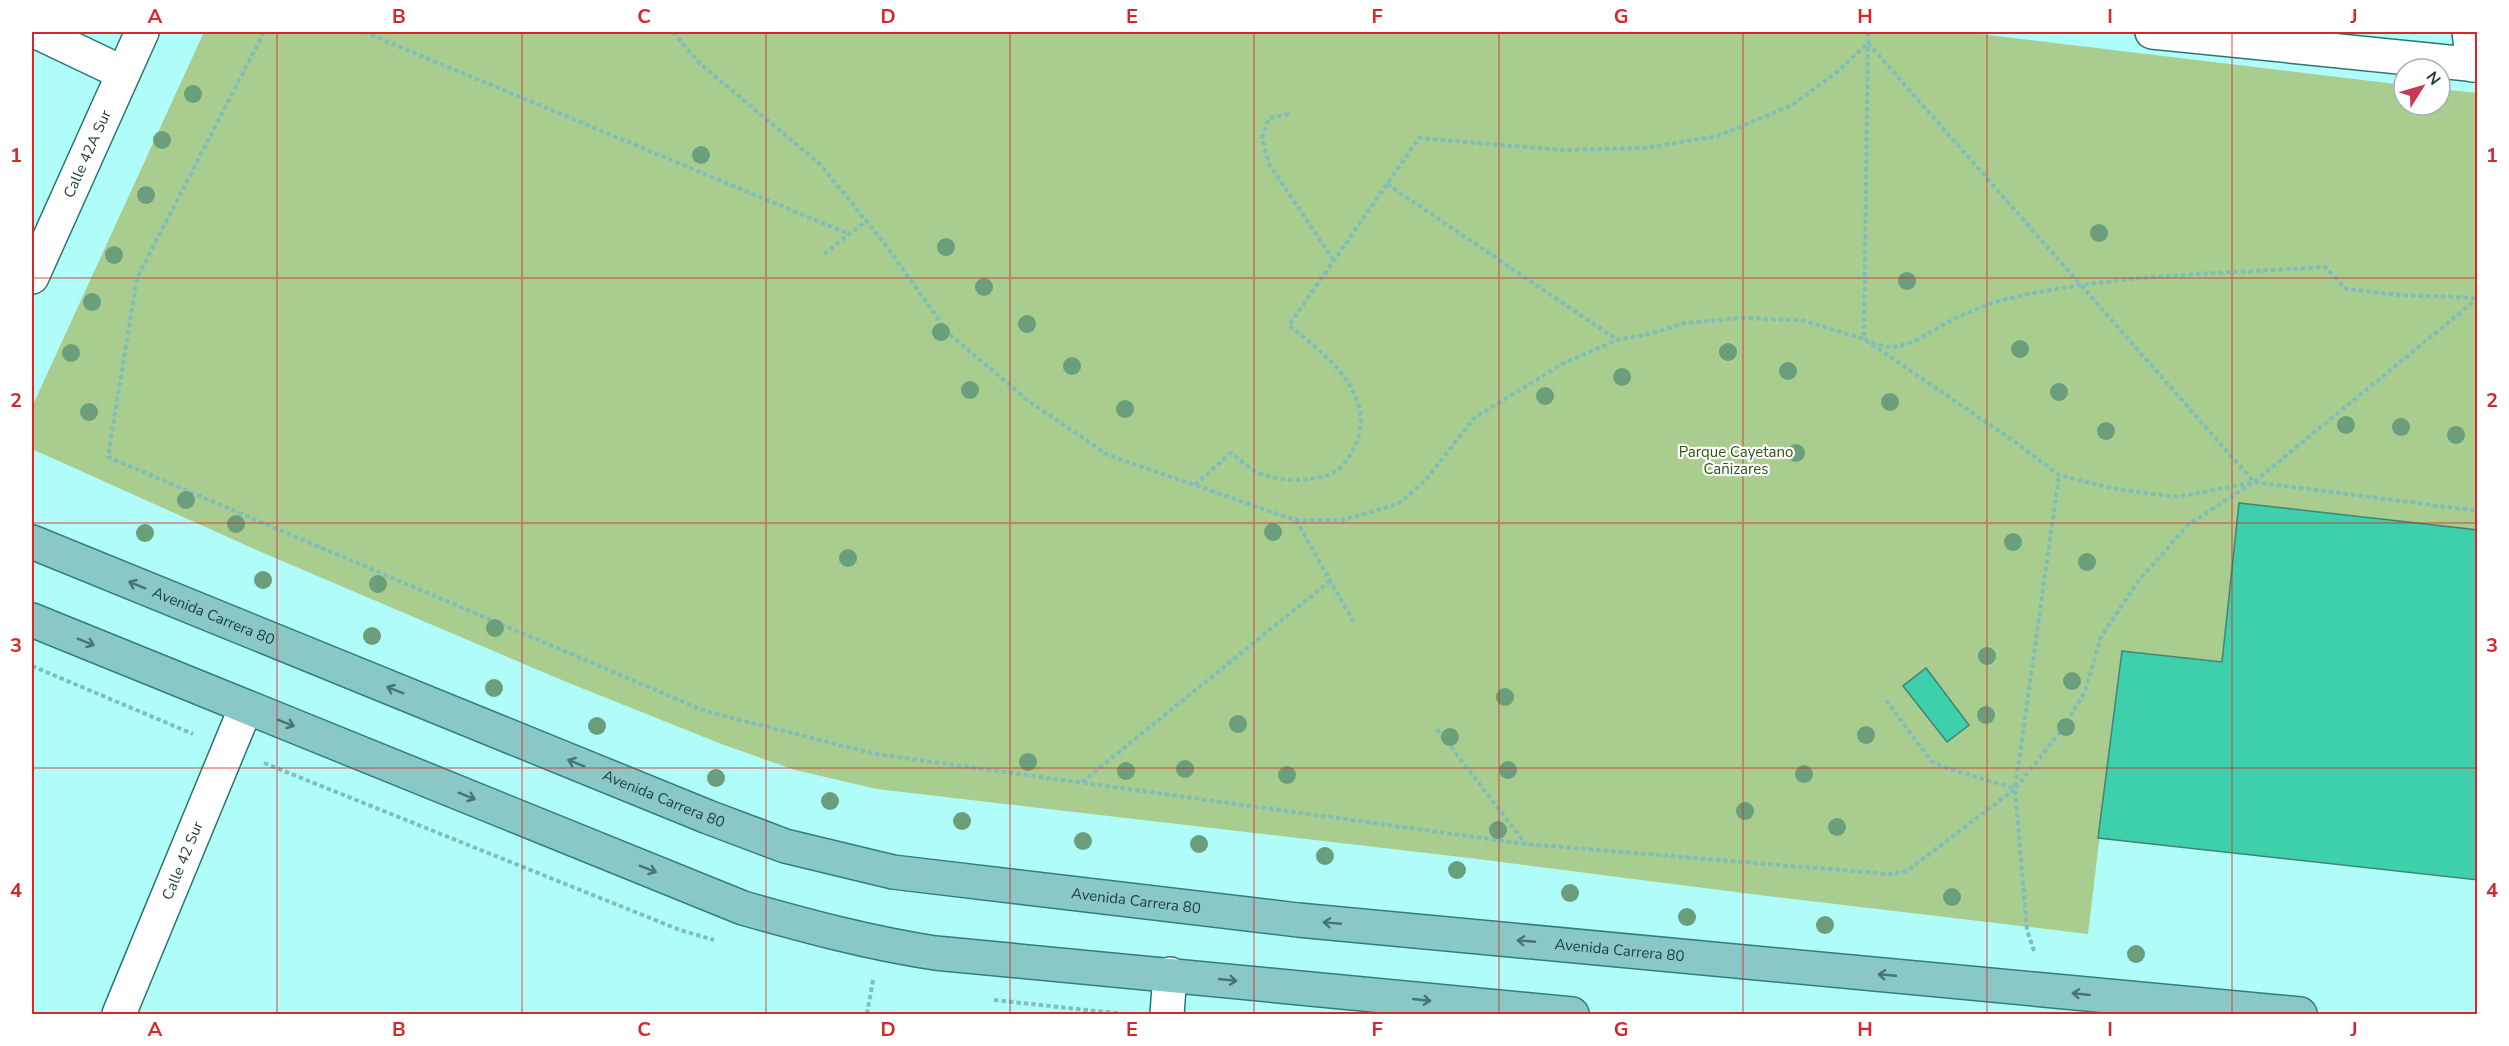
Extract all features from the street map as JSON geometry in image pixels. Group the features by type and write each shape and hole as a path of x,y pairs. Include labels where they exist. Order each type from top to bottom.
{"main road":[{"name":"Avenida Carrera 80","path":"32,542 708,817 785,846 893,872 1298,920 2048,990 2139,1007 2300,1014"},
{"path":"32,620 743,908 827,932 880,945 935,953 1572,1014"}],"street":[{"path":"37,32 123,73"},
{"name":"Calle 42A Sur","path":"33,268 142,32"},
{"path":"2152,32 2260,37 2475,65 2469,32"},
{"name":"Calle 42 Sur","path":"128,1012 246,707"},
{"path":"1167,1014 1170,974"}],"path":[{"path":"264,32 137,278 108,456 705,711 874,754 1525,844 1889,874 1907,871 2015,789 2065,726 2085,691 2101,637 2139,580 2188,525 2254,482 2477,298"},
{"path":"364,32 849,234"},
{"path":"672,32 698,62 820,164 866,221 949,334 1030,402 1108,456 1295,519 1342,520 1398,504 1425,481 1474,418 1562,364 1617,340 1649,334 1685,323 1739,318 1801,320 1890,347 1910,342 1952,320 1993,303 2036,291 2079,284 2325,267 2346,289 2400,295 2477,298"},
{"path":"1864,339 1868,32"},
{"path":"1195,485 1231,453 1257,472 1300,479 1327,476 1350,457 1361,433 1359,405 1348,382 1333,362 1289,325 1419,138 1563,150 1644,148 1718,136 1792,105 1837,72 1868,43"},
{"path":"1868,43 2254,482"},
{"path":"1289,114 1269,118 1262,138 1269,164 1334,261"},
{"path":"1387,184 1617,340"},
{"path":"824,254 866,221"},
{"path":"1864,339 2018,444 2059,476 2115,489 2177,497 2254,482 2478,511"},
{"path":"2048,990 2027,930 2015,789 2059,476"},
{"path":"1295,519 1353,621"},
{"path":"1082,782 1330,581"},
{"path":"1886,700 1930,761 2015,789"},
{"path":"1437,729 1525,844"}],"green space":[{"name":"Parque Cayetano Cañizares","path":"204,32 1963,32 2392,84 2392,117 2452,117 2452,90 2477,93 2477,530 2239,503 2222,662 2122,651 2088,934 1478,859 877,789 795,770 724,745 564,681 261,552 32,449 32,407"}],"building":[{"path":"2239,503 2478,530 2478,880 2098,838 2122,651 2222,662"},
{"path":"1926,668 1969,725 1947,742 1903,686"}]}
